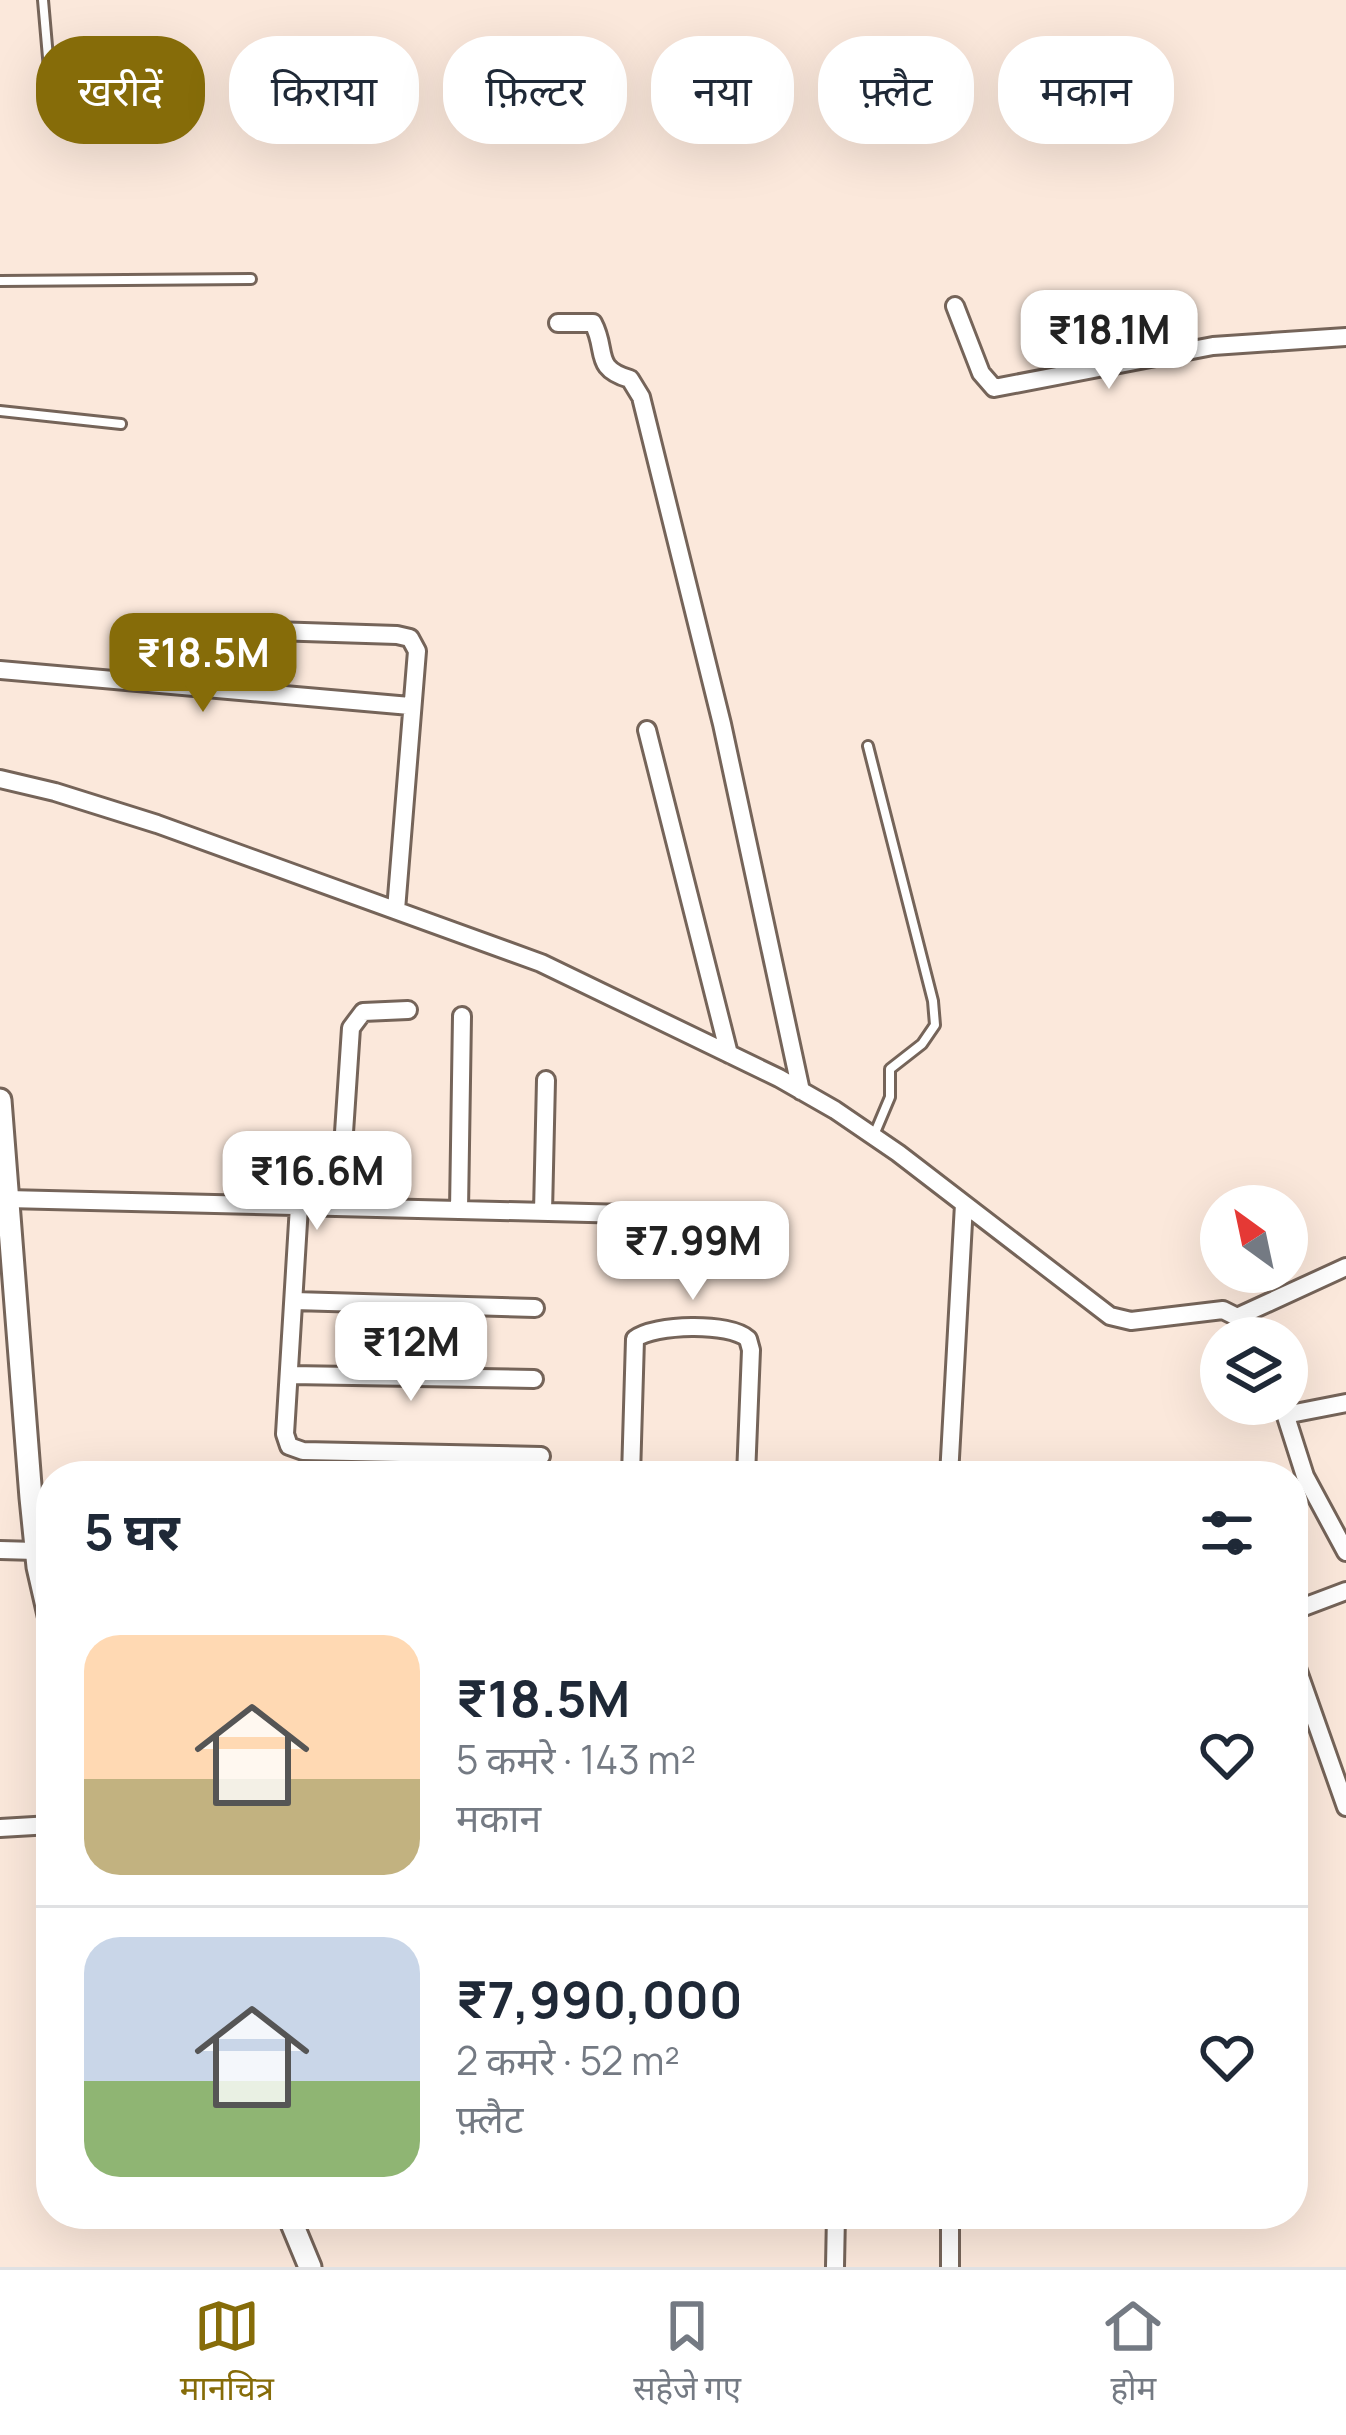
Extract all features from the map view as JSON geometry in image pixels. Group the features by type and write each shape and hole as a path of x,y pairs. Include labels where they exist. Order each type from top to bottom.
{"street":[{"path":"955,306 982,373 994,388 1213,346 1346,337"},
{"path":"558,323 593,323 605,367 630,379 641,397 722,724 801,1091"},
{"path":"273,631 410,638 416,651 396,910"},
{"path":"0,670 410,706"},
{"path":"647,730 729,1054"},
{"path":"0,779 158,824 541,964 729,1054 873,1136 1110,1316 1131,1321 1207,1309 1237,1317 1346,1268"},
{"path":"339,1207 351,1028 363,1012 408,1010"},
{"path":"459,1210 462,1016"},
{"path":"543,1212 546,1080"},
{"path":"0,1100 36,1551 0,1550"},
{"path":"7,1199 628,1214"},
{"path":"950,1461 964,1204"},
{"path":"299,1206 285,1434 290,1446 303,1451 541,1456"},
{"path":"294,1301 535,1308"},
{"path":"631,1461 635,1340 650,1329 728,1329 740,1332 751,1351 747,1461"},
{"path":"290,1376 534,1379"},
{"path":"1308,1407 1346,1403"},
{"path":"1288,1425 1295,1461"},
{"path":"1308,1491 1346,1552"},
{"path":"1308,1606 1346,1592"},
{"path":"1308,1699 1346,1807"},
{"path":"0,1828 36,1826"},
{"path":"294,2229 310,2267"},
{"path":"835,2267 836,2229"},
{"path":"950,2229 950,2267"}],"lane":[{"path":"43,0 46,36"},
{"path":"0,281 251,279"},
{"path":"0,412 121,424"},
{"path":"868,746 933,1001 935,1025 922,1044 890,1069 890,1096 873,1136"}]}
